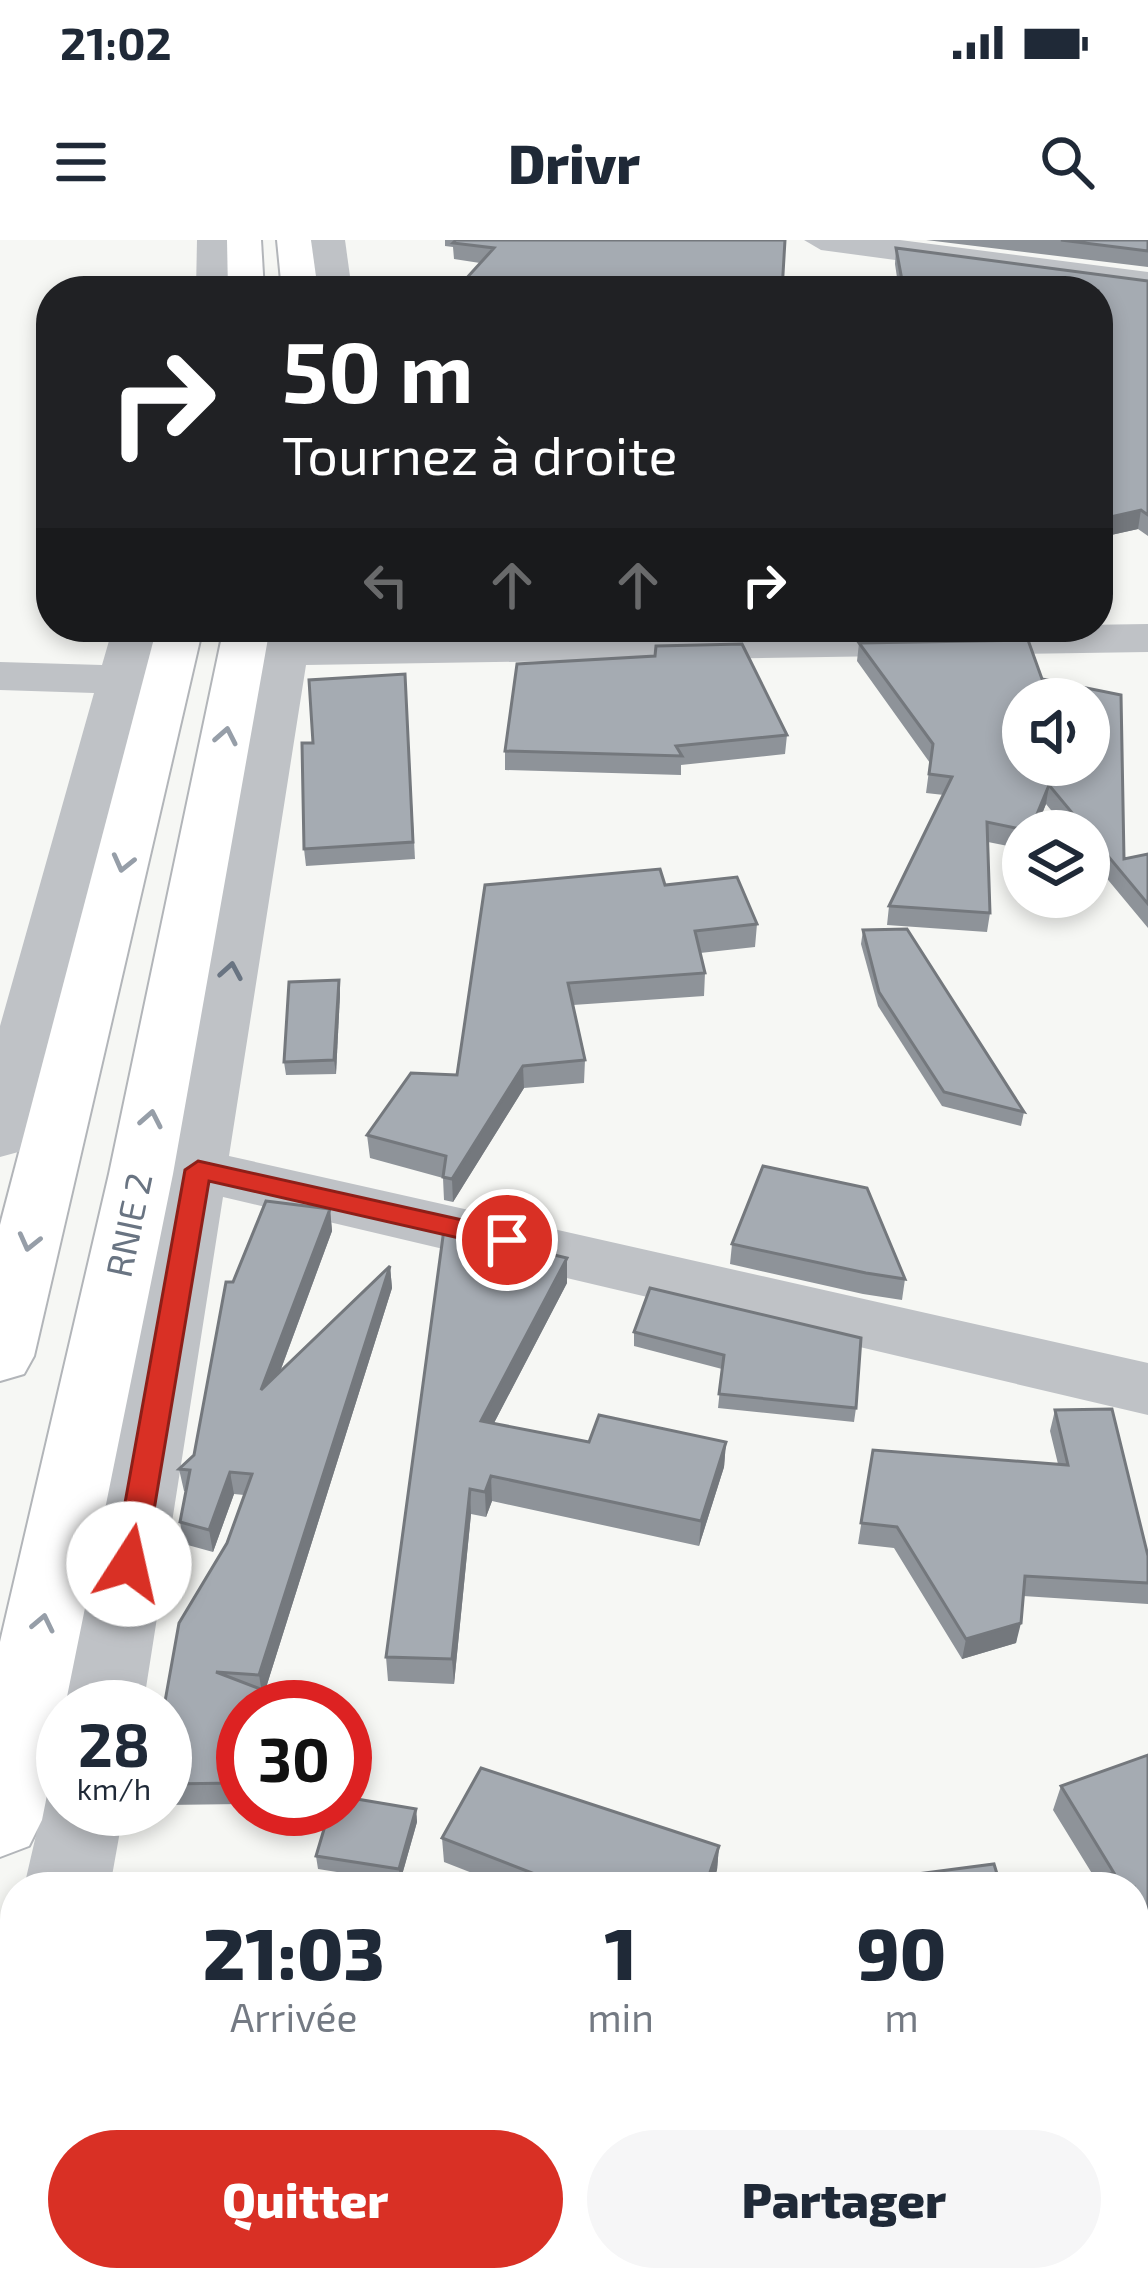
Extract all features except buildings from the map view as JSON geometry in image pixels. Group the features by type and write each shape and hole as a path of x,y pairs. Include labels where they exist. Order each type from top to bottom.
{"highway":[{"path":"244,240 245,276"},
{"path":"294,240 298,276"},
{"path":"0,1355 176,642"},
{"name":"RNIE 2","path":"0,1820 141,1174 272,642"}],"street":[{"path":"214,240 214,276"},
{"path":"328,240 332,276"},
{"path":"856,276 820,240 918,245 1106,276"},
{"path":"1113,277 1148,283"},
{"path":"1113,638 1148,638"},
{"path":"0,1136 16,1015 132,642"},
{"path":"108,1680 198,1170 273,642"},
{"path":"0,676 123,680"},
{"path":"198,1170 1148,1389"},
{"path":"70,1872 77,1836"}],"route":[{"path":"129,1564 198,1170 507,1240"}]}
